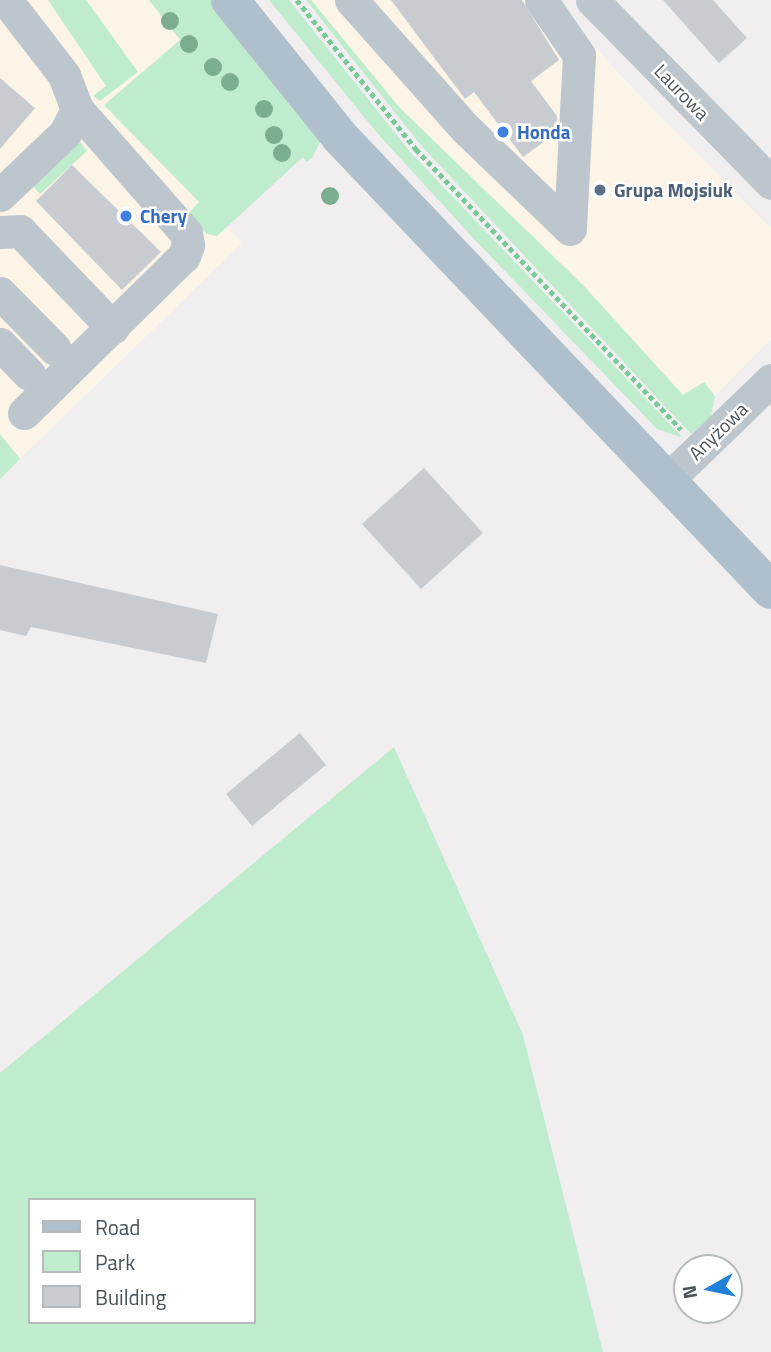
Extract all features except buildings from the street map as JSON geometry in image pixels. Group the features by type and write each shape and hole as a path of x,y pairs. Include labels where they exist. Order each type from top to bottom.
{"main road":[{"path":"230,0 350,129 771,557"},
{"path":"260,0 350,129"},
{"path":"678,461 771,590"}],"street":[{"path":"6,0 64,75 77,109 186,233 188,245 184,256 24,414"},
{"path":"351,0 466,129 570,229 579,55 541,0"},
{"name":"Laurowa","path":"592,0 771,183"},
{"path":"0,195 65,133 77,109"},
{"path":"0,232 20,231 113,328"},
{"path":"0,293 55,349"},
{"path":"0,344 29,374"},
{"name":"Anyżowa","path":"678,461 771,380"}],"path":[{"path":"297,0 416,149 678,461"}],"shaded area":[{"path":"0,0 180,0 199,23 124,96 242,243 20,459 0,434"},
{"name":"Grupa Mojsiuk","path":"307,0 555,0 619,74 771,228 771,339 690,421 421,142"}],"green space":[{"path":"48,0 86,0 138,72 100,101 93,96 106,86"},
{"path":"149,0 222,0 322,138 312,158 307,162 303,157 217,236 207,234 187,215 199,202 104,105 180,40"},
{"path":"269,0 289,0 411,153 683,438 657,429 475,240 378,134"},
{"path":"306,0 311,0 400,108 583,285 683,395 704,382 715,396 711,416 691,434 419,143"},
{"path":"75,135 87,151 40,194 27,179"},
{"path":"0,434 20,459 0,479"},
{"path":"394,747 523,1035 603,1352 0,1352 0,1073"}],"place":[{"name":"Honda","path":"503,132"},
{"name":"Grupa Mojsiuk","path":"600,190"},
{"name":"Chery","path":"126,216"}]}
